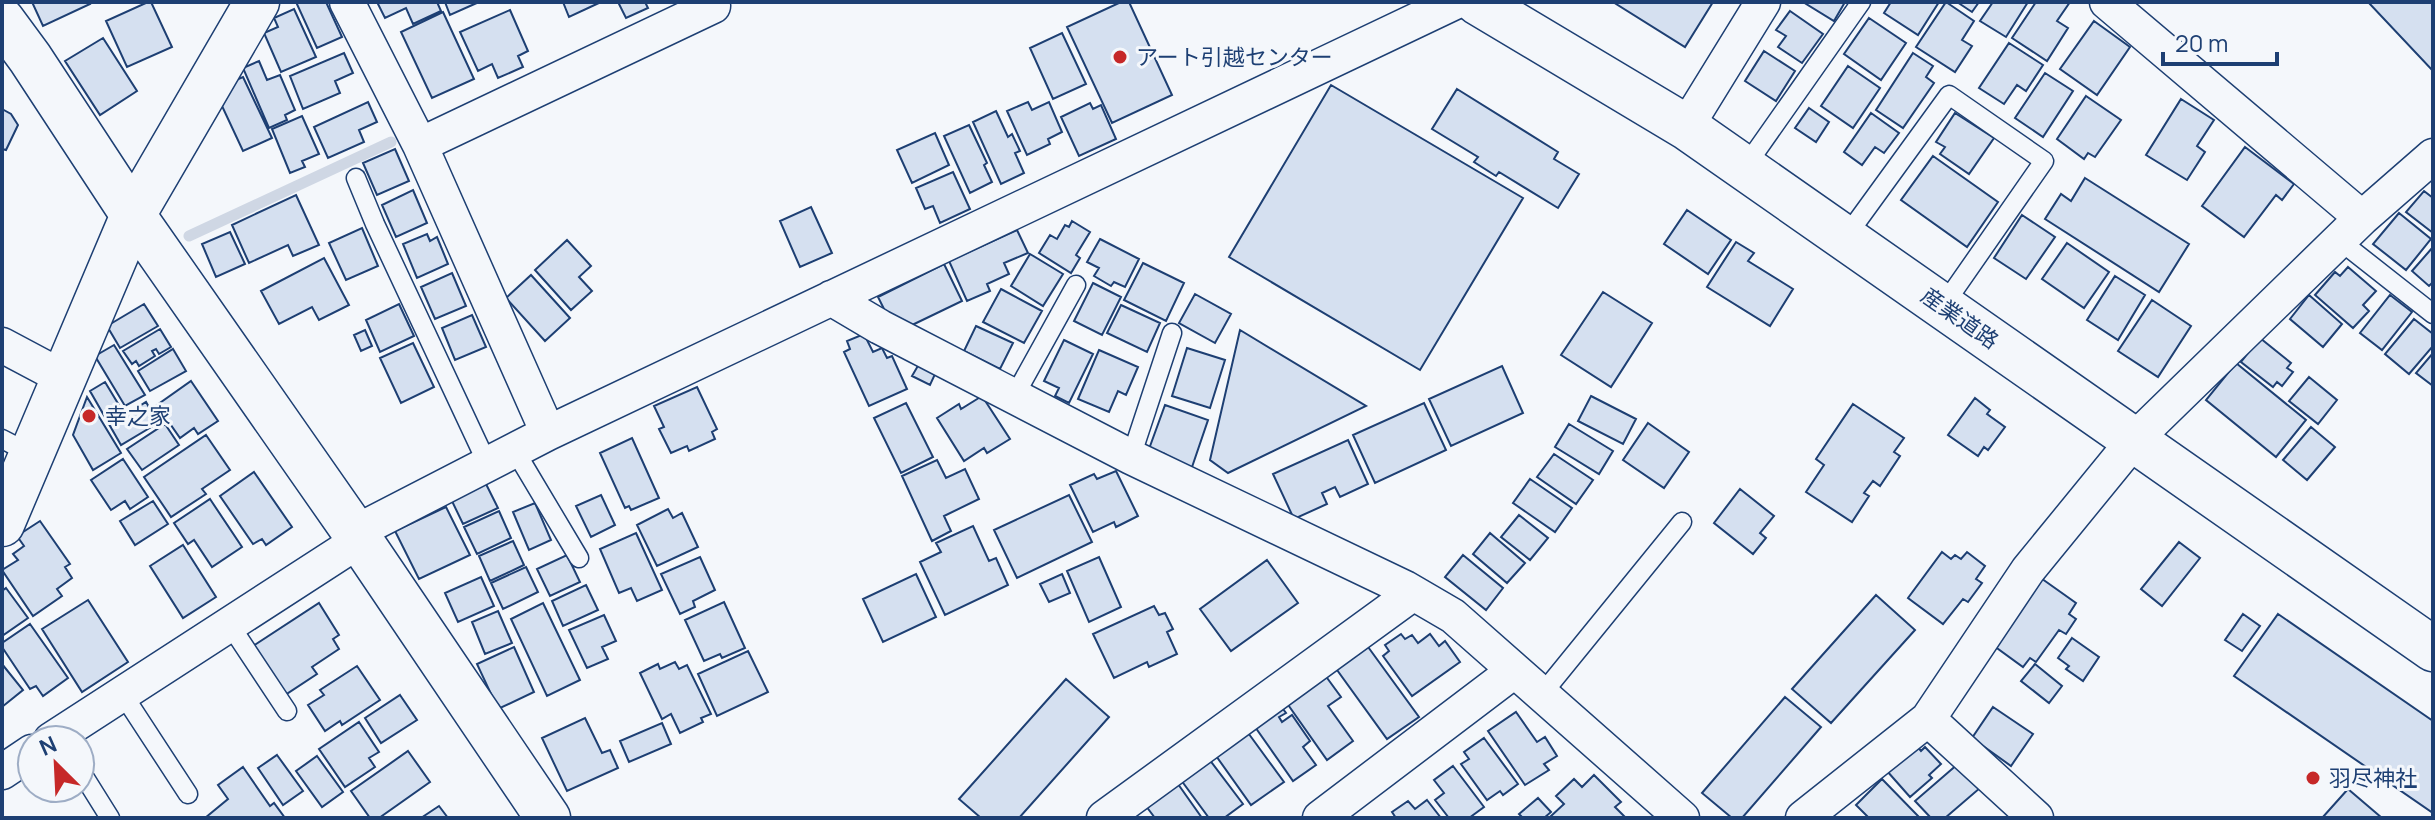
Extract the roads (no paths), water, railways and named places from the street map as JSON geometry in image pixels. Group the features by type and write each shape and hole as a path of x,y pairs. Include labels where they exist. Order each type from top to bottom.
{"street":[{"path":"2,524 17,446 64,378 133,215 257,2"},
{"path":"347,2 420,145 548,433"},
{"path":"77,724 230,625 357,536 500,456 1455,2"},
{"name":"産業道路","path":"1477,2 1686,127 2433,649"},
{"path":"1686,127 1763,2"},
{"path":"420,145 713,6"},
{"path":"2120,6 2350,229"},
{"path":"2,20 548,818"},
{"path":"1803,818 1928,719 2028,570 2135,439 2350,229 2432,159"},
{"path":"831,298 880,327 1131,457 1405,588 1453,616 1682,818"},
{"path":"2,345 64,378"},
{"path":"1120,814 1412,594"},
{"path":"1320,818 1514,671"},
{"path":"1928,719 2036,818"}],"lane":[{"path":"1745,167 1861,2"},
{"path":"1845,238 1949,95 2044,161 1943,306"},
{"path":"356,178 375,224 500,456 579,558"},
{"path":"2350,229 2433,314"},
{"path":"1014,397 1076,285"},
{"path":"1131,457 1172,333"},
{"path":"1542,694 1682,522"},
{"path":"230,625 287,711"},
{"path":"122,693 188,794"},
{"path":"96,796 110,818"}],"waterway":[{"path":"189,236 391,142"}],"place":[{"name":"アート引越センター","path":"1120,57"},
{"name":"幸之家","path":"89,416"},
{"name":"羽尽神社","path":"2313,778"}]}
